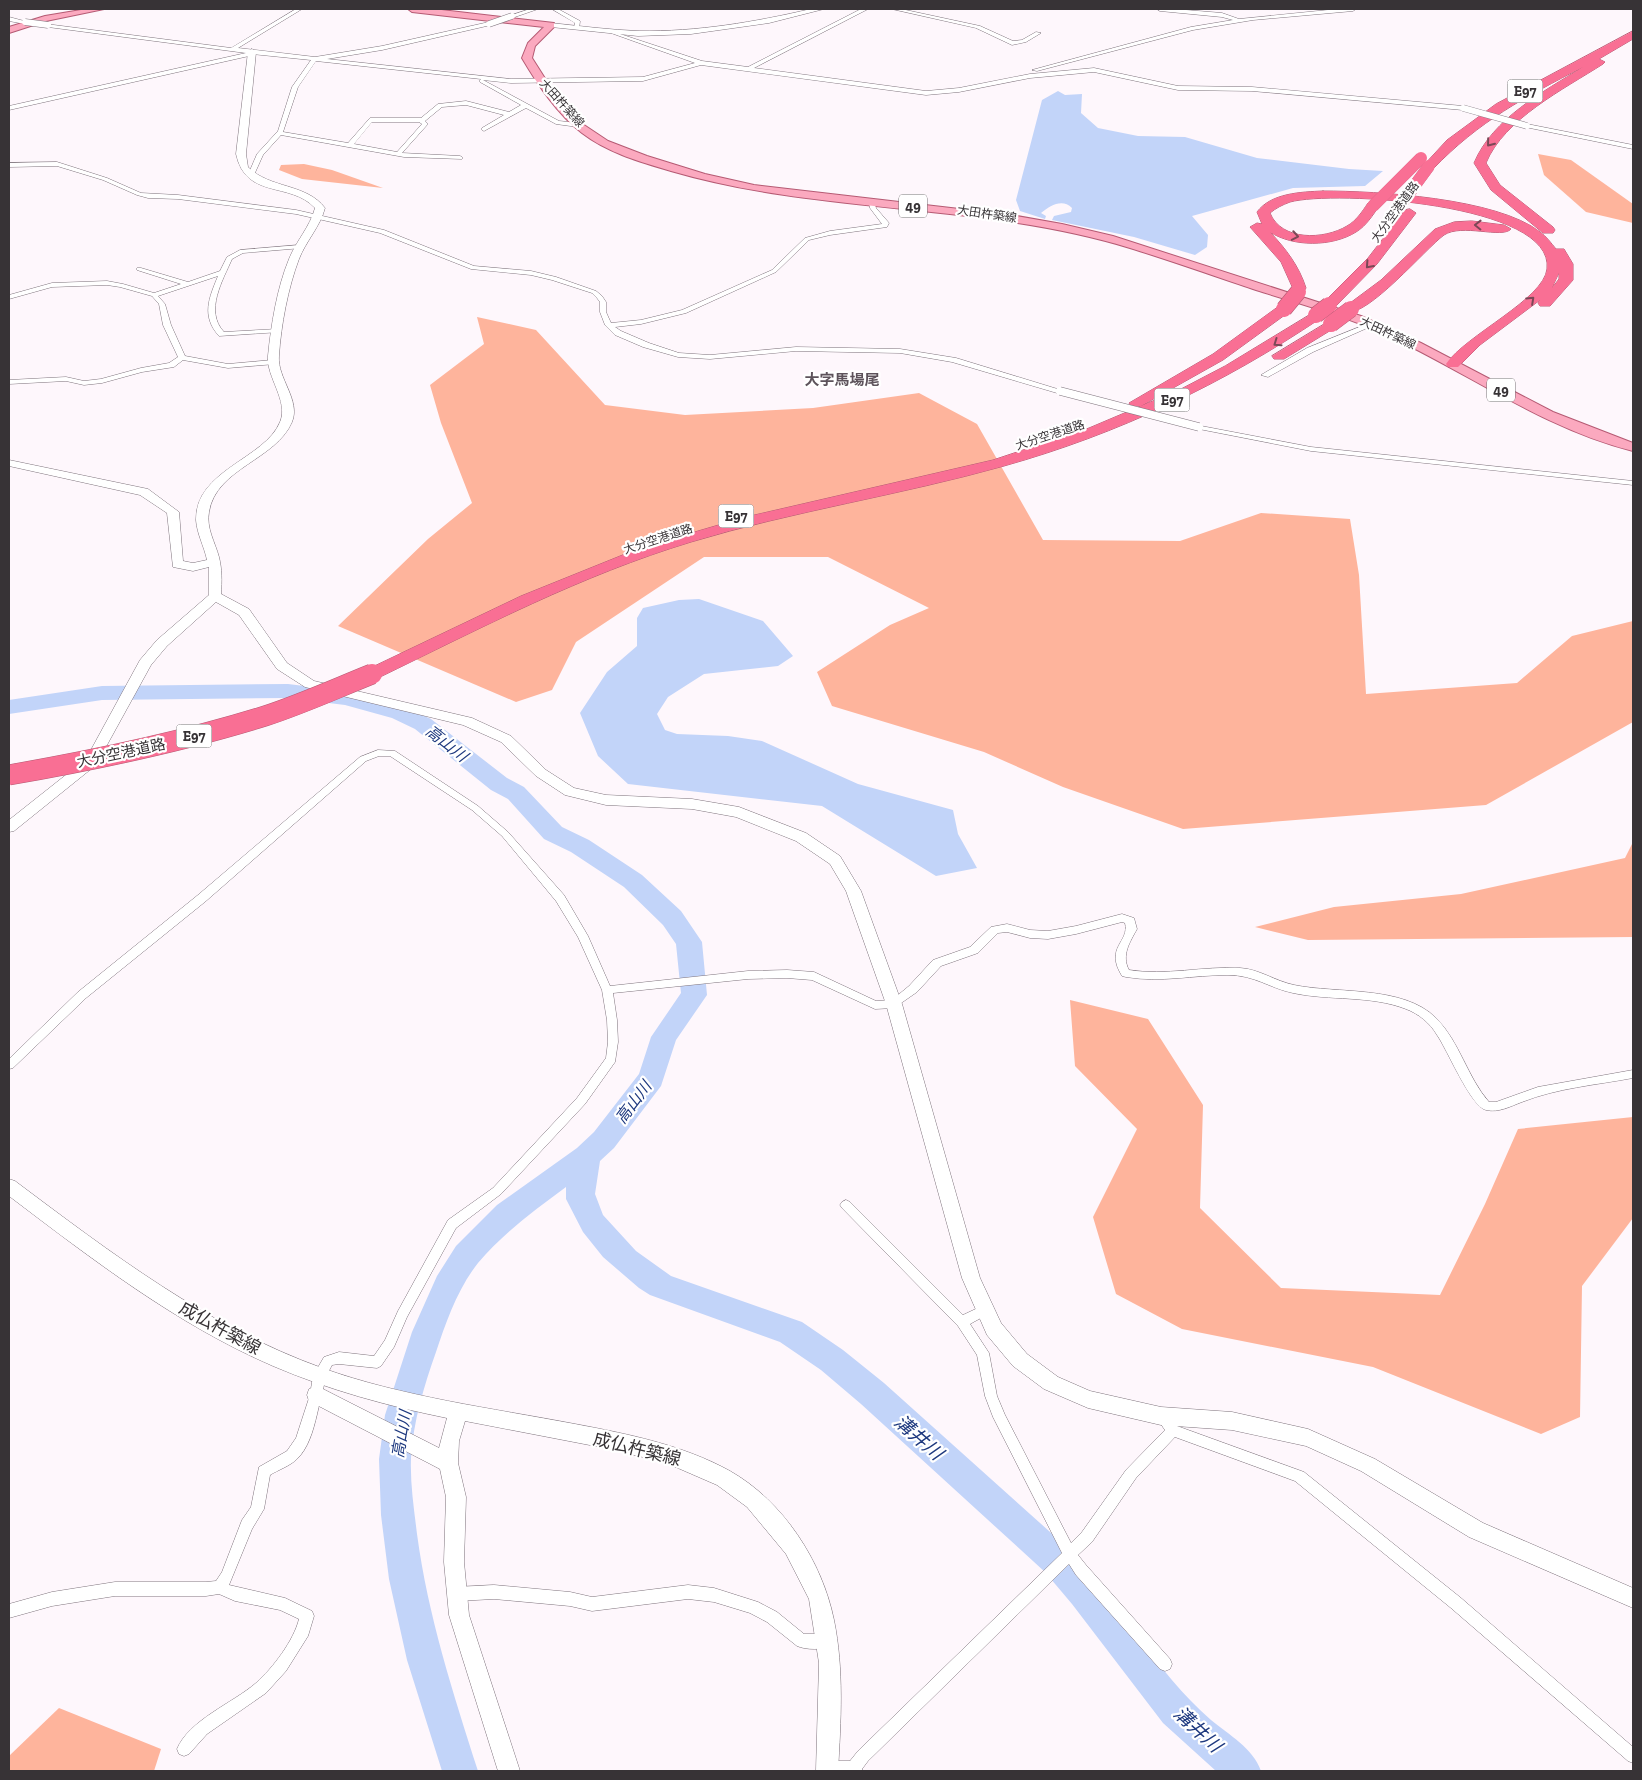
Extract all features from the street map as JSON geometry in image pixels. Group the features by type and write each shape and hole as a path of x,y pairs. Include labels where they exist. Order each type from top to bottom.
{"highway":[{"name":"E97","path":"1430,164 1434,144 1489,107 1598,55 1633,34"},
{"name":"大分空港道路","path":"9,775 73,764 197,736 303,702 372,674 531,598 630,556 733,525 950,476 1015,458 1104,428 1207,384 1265,351 1317,308 1396,211 1430,164 1468,141 1519,104 1633,44"},
{"path":"1453,364 1470,359 1540,308 1566,280 1571,271 1572,262 1569,250 1560,240 1495,187 1480,163 1486,148 1502,129 1521,114 1599,62"},
{"name":"大分空港道路","path":"372,674 544,585 640,545 738,515 979,458 1048,437 1119,412 1213,368 1317,308 1355,282 1383,250 1410,213 1430,164"},
{"path":"1430,164 1373,206 1349,231 1323,238 1290,236 1277,231 1264,220 1263,212 1273,204 1284,200 1330,195 1429,201 1469,208 1513,222 1541,239 1554,259 1554,271 1550,281 1507,321 1459,354 1453,364"},
{"path":"1119,412 1218,358 1284,309 1296,296 1299,288 1295,270 1257,226 1254,216 1255,208 1271,198 1316,193 1364,193 1429,198 1467,204 1511,217 1529,225 1546,237 1566,264 1566,280"},
{"path":"1015,458 1163,411 1254,369 1331,324 1352,309 1386,283 1434,236 1454,226 1489,226 1521,236 1534,245 1545,259 1550,281"}],"main road":[{"path":"9,30 45,19 100,9"},
{"path":"412,9 551,25"},
{"name":"大田杵築線","path":"551,25 531,45 527,58 540,81 578,125 601,141 628,154 674,170 744,187 872,203 1001,215 1066,227 1113,240 1372,324 1548,414 1633,447"}],"street":[{"path":"233,49 299,9"},
{"path":"251,174 260,154 279,134 294,87 315,59 382,48 488,24 535,9"},
{"path":"555,9 578,22 577,28"},
{"path":"551,25 613,32 688,32 741,26 820,9"},
{"path":"747,70 865,9"},
{"path":"896,9 978,26 1012,43 1024,41 1038,33"},
{"path":"1160,9 1222,15 1238,20"},
{"path":"1030,76 1031,72 1037,69 1193,28 1238,20 1353,9"},
{"path":"10,18 25,22 233,49 251,53 479,79 540,81 643,79 701,64"},
{"path":"613,32 701,64 926,93 959,90 1030,76 1094,70 1178,88 1252,89 1463,108 1527,126 1633,147"},
{"path":"9,108 251,53"},
{"path":"215,596 214,562 203,526 203,510 210,493 222,479 276,435 286,422 288,411 272,362 294,260 318,218 320,208 316,202 257,179 244,168 242,154 251,53"},
{"path":"479,79 558,123 578,125"},
{"path":"349,146 370,120 421,121 440,105 466,103 508,114"},
{"path":"484,130 526,105"},
{"path":"398,154 423,128 425,124 421,121"},
{"path":"279,134 398,154 460,158"},
{"path":"9,165 57,164 105,179 144,196 178,197 234,206 274,209 382,231 473,268 530,273 580,287 600,297 603,302 603,312 608,325 618,333 646,345 698,358 796,349 900,351 953,360 1060,391 1199,427 1311,448 1633,483"},
{"path":"608,325 641,322 684,312 774,271 807,239 830,233 885,226 886,223 872,208 872,203"},
{"path":"278,331 222,334 217,330 211,317 213,300 229,258 242,251 300,247"},
{"path":"139,269 188,284"},
{"path":"154,296 224,272"},
{"path":"9,297 52,285 107,283 121,285 154,296 162,304 168,325 182,358"},
{"path":"1265,375 1310,350 1372,324"},
{"path":"9,382 66,379 84,383 102,381 141,370 171,365 182,358 228,366 272,362"},
{"path":"9,463 144,492 173,512 177,564 193,567 214,562"},
{"path":"9,827 91,762 108,734 145,663 162,643 215,596"},
{"path":"215,596 244,612 282,666 310,684 467,721 506,739 541,773 570,792 606,800 692,804 739,812 801,837 834,860 853,891 894,1004 972,1278 984,1310 994,1329 1020,1360 1051,1383 1088,1400 1167,1423 1300,1476 1456,1603 1633,1756"},
{"path":"9,1065 82,994 202,898 363,760 378,753 392,753 474,808 505,834 560,898 583,936 607,990 612,1020 611,1059 596,1082 559,1125 496,1191 452,1224 402,1315 390,1343 377,1362 339,1358 328,1361 320,1376 302,1441 292,1455 264,1471 257,1509 247,1525 227,1576 220,1587"},
{"path":"607,990 758,975 814,976 866,1002 894,1004 912,989 937,963 974,950 995,930 1007,928 1030,934 1048,934 1076,930 1122,918 1130,921 1132,929 1120,951 1120,966 1126,973 1165,976 1244,972 1292,988 1399,1003 1423,1012 1446,1040 1475,1095 1486,1106 1496,1107 1538,1092 1633,1074"},
{"name":"成仏杵築線","path":"9,1186 122,1270 249,1347 320,1376 372,1393 671,1454 725,1479 765,1511 801,1557 818,1598 827,1641 830,1675 827,1770"},
{"path":"846,1205 962,1322 983,1353 991,1396 999,1416 1070,1553 1081,1570 1165,1664"},
{"path":"962,1322 984,1310"},
{"path":"316,1395 428,1454 448,1462"},
{"path":"449,1409 450,1441 448,1462 456,1497 454,1562 459,1615 509,1771"},
{"path":"1167,1423 1232,1421 1308,1438 1368,1465 1476,1530 1633,1598"},
{"path":"827,1770 855,1770 863,1756 1088,1537 1167,1423"},
{"path":"9,1611 52,1599 115,1589 206,1589 220,1587 230,1594 271,1601 294,1608 307,1616 303,1631 281,1666 261,1688 202,1729 184,1749"},
{"path":"457,1594 494,1592 570,1599 592,1604 688,1592 706,1594 754,1607 772,1617 802,1641 827,1641"}],"shaded area":[{"path":"1538,154 1571,160 1633,204 1633,223 1586,212 1544,175"},
{"path":"304,164 332,170 383,188 302,179 279,170 281,165"},
{"path":"477,317 536,330 605,405 685,415 813,408 919,393 977,424 1043,540 1180,541 1261,513 1350,519 1359,575 1366,694 1517,683 1572,636 1633,621 1633,722 1486,805 1183,829 1063,787 984,752 832,706 817,672 890,625 929,608 828,557 704,557 576,642 552,690 516,702 338,626 428,539 472,503 441,423 430,385 484,344"},
{"path":"1633,842 1633,937 1308,940 1255,927 1334,907 1461,894 1625,858"},
{"path":"1070,1000 1148,1019 1203,1105 1200,1208 1281,1288 1440,1295 1485,1204 1518,1129 1633,1117 1633,1218 1582,1286 1580,1417 1541,1434 1373,1367 1182,1329 1116,1294 1093,1217 1137,1129 1075,1066"},
{"path":"59,1708 161,1749 154,1771 9,1771 9,1756"}],"water":[{"path":"1058,91 1065,95 1082,94 1081,113 1098,128 1138,136 1185,137 1257,158 1383,171 1365,186 1293,188 1192,216 1208,235 1207,247 1195,255 1134,237 1052,220 1054,216 1071,212 1072,208 1060,203 1041,213 1046,216 1045,219 1020,211 1016,200 1042,100"},
{"path":"699,599 763,621 793,656 778,666 704,674 668,697 657,714 665,730 677,734 728,736 762,741 858,784 953,810 958,834 977,868 936,876 822,806 628,784 598,756 580,713 607,672 637,646 637,618 643,608 679,600"}],"waterway":[{"name":"高山川","path":"9,707 102,693 288,691 345,698 400,713 423,724 499,784 516,793 553,833 580,846 633,881 672,918 689,942 694,995 664,1037 651,1078 604,1140 587,1156"},
{"name":"高山川","path":"460,1771 425,1660 406,1579 398,1515 395,1459 401,1415 427,1332 448,1285 467,1255 507,1214 587,1156"},
{"name":"溝井川","path":"587,1156 581,1183 581,1199 593,1224 625,1260 661,1286 791,1332 812,1345 852,1376 1057,1561 1085,1592 1176,1710 1243,1771"}],"district":[{"name":"大字馬場尾","path":"842,380"}]}
